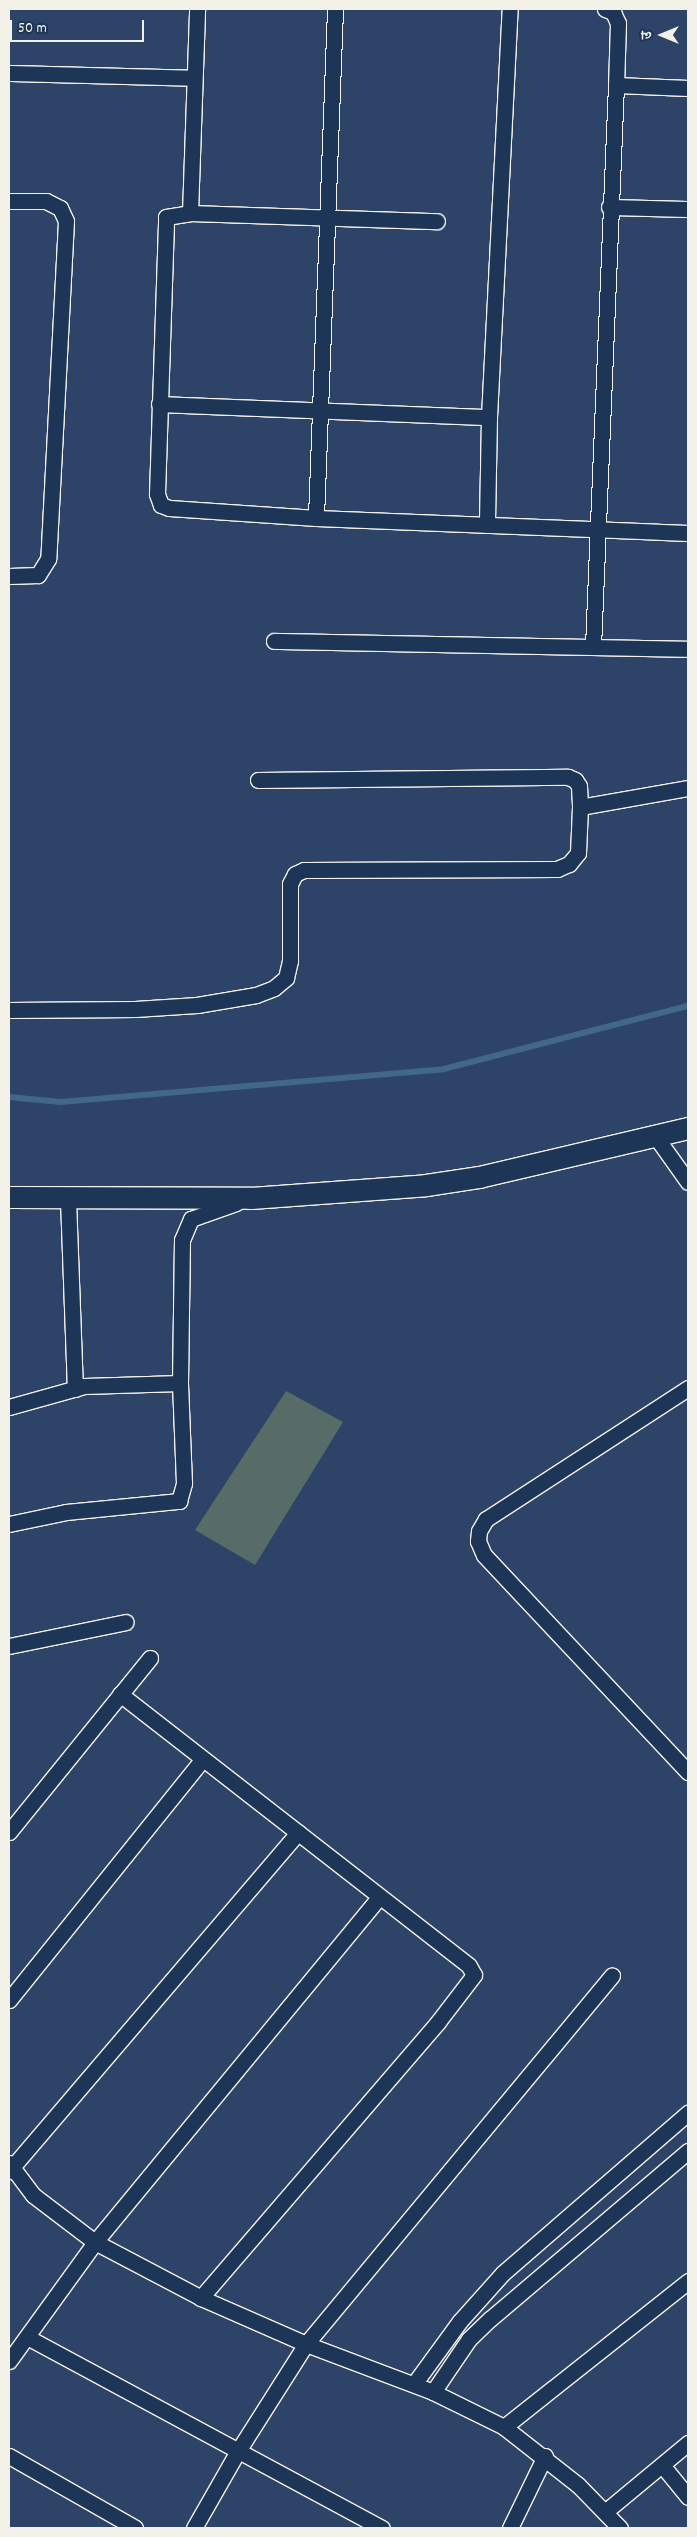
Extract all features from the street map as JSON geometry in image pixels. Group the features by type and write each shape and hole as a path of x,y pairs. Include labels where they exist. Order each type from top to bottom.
{"street":[{"path":"190,213 197,9"},
{"path":"316,518 335,9"},
{"path":"487,524 489,417 510,9"},
{"path":"593,647 618,23 613,12 605,9"},
{"path":"9,73 194,78"},
{"path":"616,85 688,88"},
{"path":"9,201 46,201 60,208 66,221 48,559 38,575 9,576"},
{"path":"610,207 688,209"},
{"path":"438,221 190,213 166,217 163,226 156,494 161,505 169,508 316,518 688,533"},
{"path":"159,404 489,417"},
{"path":"274,641 688,648"},
{"path":"9,1010 144,1009 197,1006 256,995 274,988 286,978 290,961 290,884 295,874 304,870 557,869 569,864 578,853 579,786 568,777 258,780"},
{"path":"580,807 688,788"},
{"path":"9,1197 68,1199 252,1198 370,1191 471,1179 688,1128"},
{"path":"656,1137 688,1182"},
{"path":"9,1524 66,1512 179,1501 184,1483 180,1383 184,1228 199,1214 252,1198"},
{"path":"68,1199 75,1389"},
{"path":"9,1407 75,1389 102,1384 180,1383"},
{"path":"688,1388 486,1519 478,1541 484,1554 688,1772"},
{"path":"9,1646 126,1622"},
{"path":"9,1832 150,1658"},
{"path":"120,1694 473,1971 472,1980 202,2298"},
{"path":"9,2000 202,1760"},
{"path":"298,1833 10,2167 33,2195 95,2242 202,2298 306,2344 433,2392 504,2427 545,2456 606,2511 620,2528"},
{"path":"9,2361 95,2242 378,1898"},
{"path":"194,2528 238,2451 306,2344 612,1976"},
{"path":"414,2384 460,2321 503,2273 688,2113"},
{"path":"433,2392 469,2339 490,2319 688,2151"},
{"path":"504,2427 686,2287"},
{"path":"27,2337 382,2528"},
{"path":"606,2511 688,2443"},
{"path":"9,2456 135,2528"},
{"path":"510,2528 545,2456"},
{"path":"662,2465 688,2497"}],"green space":[{"path":"286,1391 343,1422 255,1565 195,1530"}],"waterway":[{"path":"9,1097 61,1102 444,1069 688,1006"}]}
